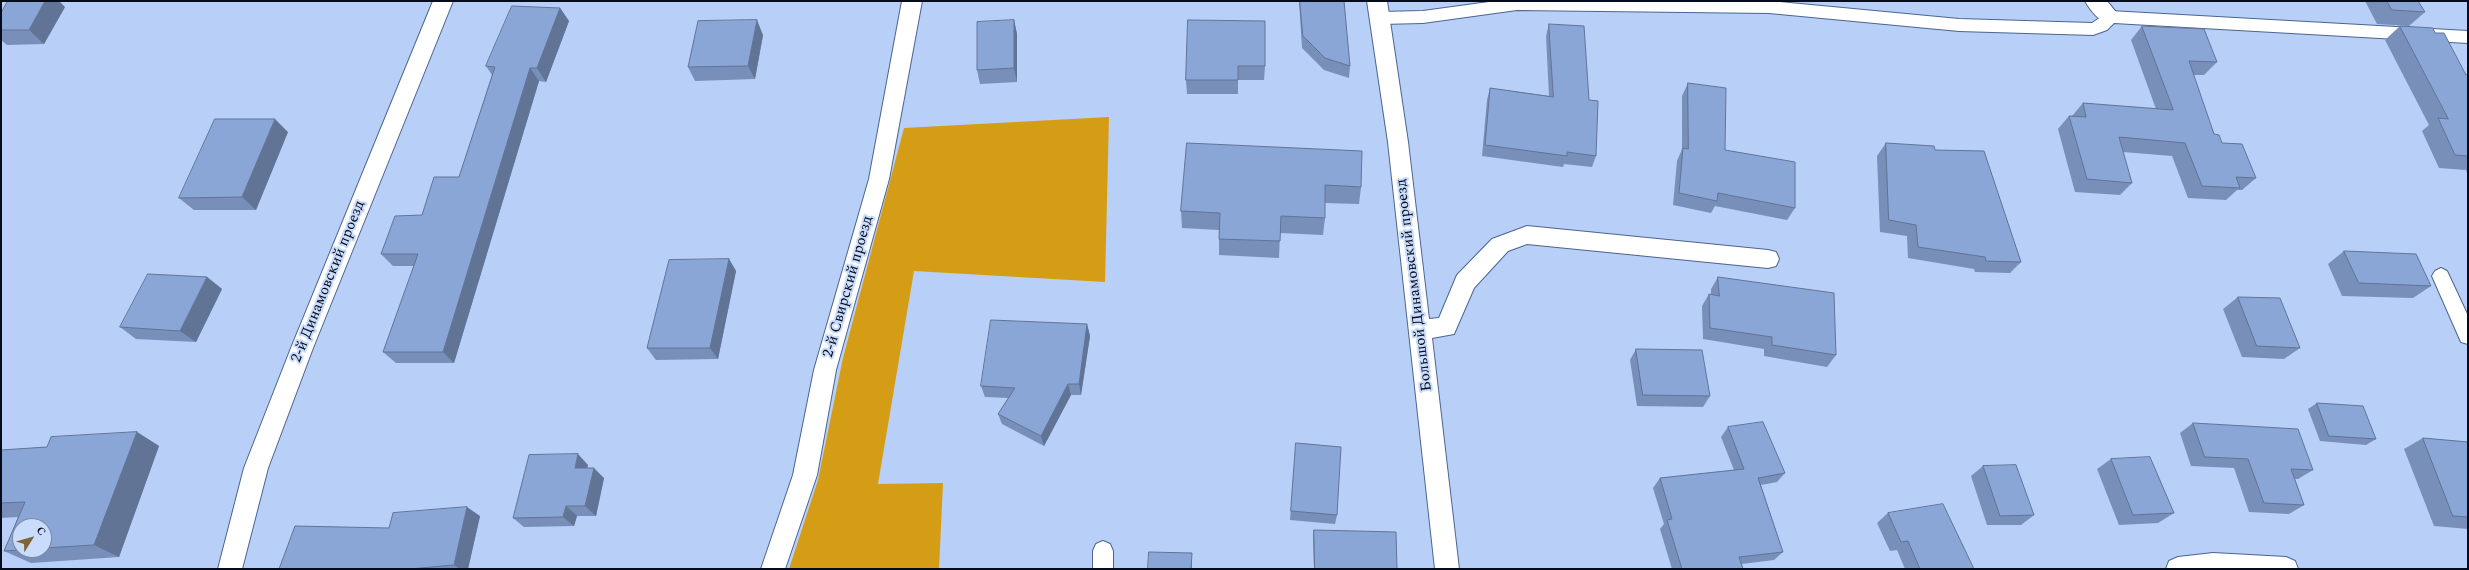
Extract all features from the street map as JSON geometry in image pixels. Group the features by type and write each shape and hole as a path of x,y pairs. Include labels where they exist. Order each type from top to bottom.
{"street":[{"name":"2-й Динамовский проезд","path":"230,569 256,468 302,348 443,1"},
{"name":"2-й Свирский проезд","path":"773,569 805,475 825,370 879,179 912,1"},
{"path":"2095,1 2110,17"},
{"name":"Большой Динамовский проезд","path":"1379,10 1421,330 1448,569"},
{"path":"1421,330 1446,326 1465,282 1500,245 1527,235 1768,259"},
{"path":"2178,569 2214,565 2286,569"}],"lane":[{"path":"1379,10 1423,17 1517,4 1768,7 1959,25 2093,29 2101,26 2110,17 2468,37"},
{"path":"2441,276 2468,336"}],"shaded area":[{"path":"1109,117 1105,282 914,271 878,484 943,483 939,569 789,569 818,480 843,358 904,128"}],"building":[{"path":"8,1 45,1 29,30 1,30 1,13"},
{"path":"1300,1 1344,1 1350,66 1325,58 1303,36"},
{"path":"2387,1 2418,1 2425,12 2392,10"},
{"path":"512,6 560,8 537,68 530,68 443,352 383,352 418,254 381,254 395,216 422,215 434,177 459,177 495,67 486,66"},
{"path":"757,20 748,66 688,67 698,21"},
{"path":"1014,20 1014,68 977,70 977,22"},
{"path":"1188,20 1265,21 1265,66 1238,66 1238,80 1186,80"},
{"path":"1549,24 1584,26 1589,100 1598,101 1596,156 1567,152 1567,156 1485,145 1490,88 1553,97"},
{"path":"2142,26 2204,29 2217,62 2189,61 2214,134 2219,135 2222,143 2242,144 2256,178 2236,177 2240,188 2202,186 2185,143 2119,137 2132,183 2087,179 2069,116 2086,117 2083,103 2173,110"},
{"path":"2400,26 2433,28 2435,33 2444,33 2466,75 2468,74 2468,156 2455,155 2438,118 2448,119"},
{"path":"1688,83 1726,88 1725,150 1795,162 1795,208 1718,193 1717,201 1679,193 1683,148 1688,149"},
{"path":"215,119 275,119 242,197 179,198"},
{"path":"1187,143 1362,151 1361,187 1325,185 1325,218 1281,216 1280,241 1219,239 1220,213 1181,211"},
{"path":"1886,143 1934,146 1935,150 1984,151 2021,262 1986,261 1985,257 1918,247 1916,225 1889,220"},
{"path":"2344,251 2416,254 2431,286 2359,283"},
{"path":"729,259 710,348 647,348 669,260"},
{"path":"148,274 207,277 180,331 120,327"},
{"path":"1718,277 1834,293 1836,355 1772,345 1772,337 1710,328 1709,294 1719,296"},
{"path":"2238,297 2280,298 2300,348 2257,346"},
{"path":"991,320 1087,324 1079,384 1068,384 1041,436 998,414 1015,388 981,386"},
{"path":"1636,349 1702,350 1710,396 1643,395"},
{"path":"2317,403 2363,406 2376,439 2329,436"},
{"path":"1763,422 1785,473 1758,478 1783,552 1739,557 1743,569 1682,569 1667,520 1672,519 1660,478 1744,469 1728,427"},
{"path":"2193,423 2298,429 2313,470 2291,469 2304,505 2264,503 2248,459 2205,457"},
{"path":"137,432 94,545 52,548 52,518 18,518 25,502 1,503 1,450 47,447 51,437"},
{"path":"2423,438 2468,442 2468,517 2453,516"},
{"path":"1296,443 1341,447 1337,515 1291,511"},
{"path":"578,454 575,468 594,468 585,506 566,506 563,517 513,518 529,455"},
{"path":"2150,457 2174,513 2133,515 2111,459"},
{"path":"2016,465 2034,515 2000,516 1983,466"},
{"path":"1943,504 1974,569 1920,569 1908,541 1901,542 1888,513"},
{"path":"467,507 454,565 409,569 279,569 295,526 389,528 393,513"},
{"path":"1314,530 1396,532 1397,569 1315,569"},
{"path":"12,532 12,550 4,551"},
{"path":"1149,552 1192,553 1191,569 1148,569"}]}
